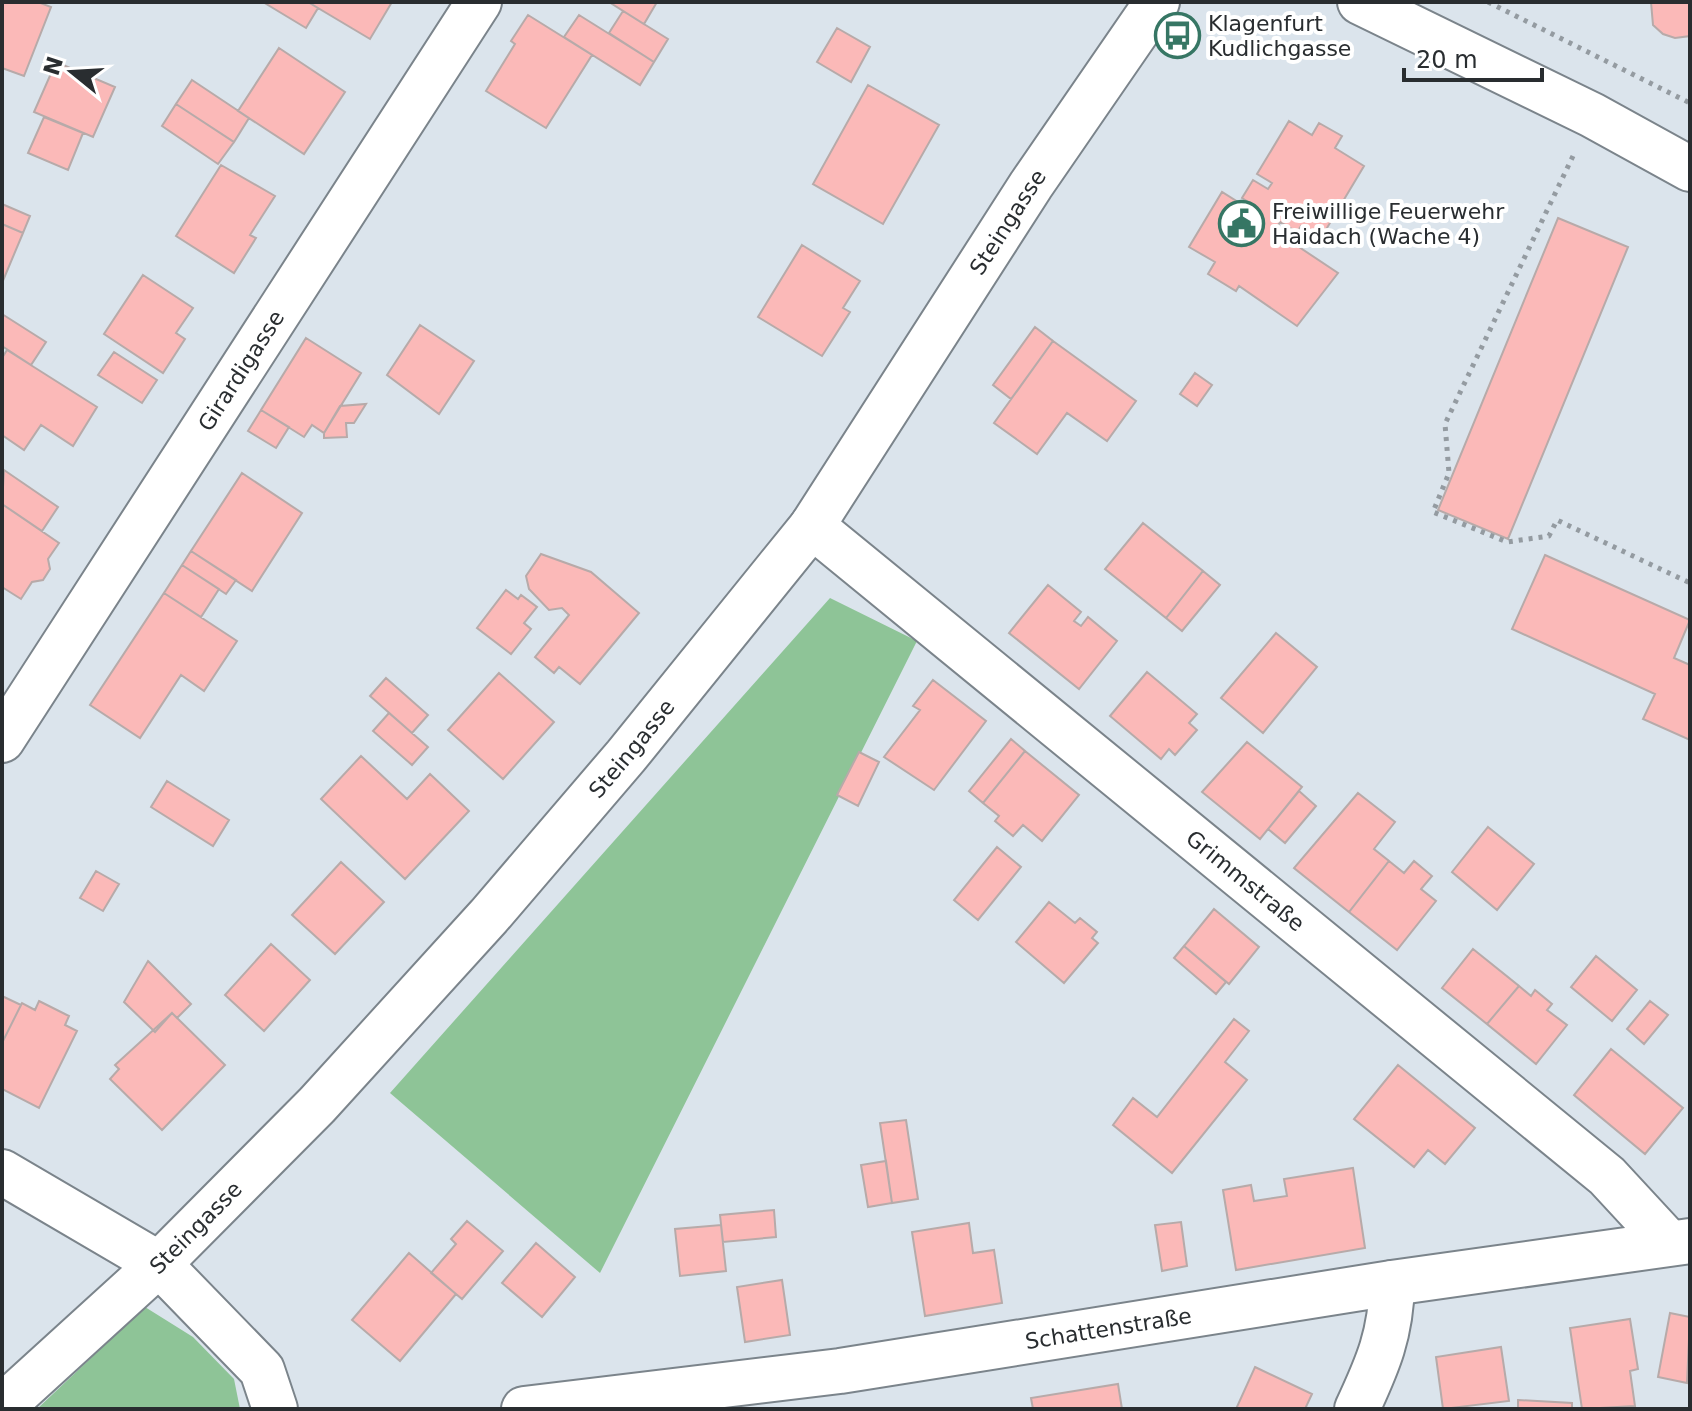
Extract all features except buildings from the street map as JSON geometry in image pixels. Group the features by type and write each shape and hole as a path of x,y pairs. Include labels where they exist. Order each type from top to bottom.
{"street":[{"name":"Girardigasse","path":"2,740 479,2"},
{"name":"Steingasse","path":"2,1407 159,1264 317,1105 489,916 626,756 812,526 1031,185 1157,2"},
{"path":"1360,2 1592,115 1690,169"},
{"name":"Grimmstraße","path":"812,526 1607,1176 1679,1242"},
{"path":"2,1172 159,1264 268,1390"},
{"name":"Schattenstraße","path":"524,1409 835,1390 1392,1283 1679,1242"},
{"path":"1357,1409 1378,1364 1391,1324 1392,1283"}],"path":[{"path":"1488,2 1690,103"},
{"path":"1592,115 1445,424 1449,473 1433,512 1507,542 1549,536 1557,520 1690,583"}],"green space":[{"path":"830,598 917,641 600,1273 390,1093"},
{"path":"145,1307 193,1337 234,1379 240,1409 37,1409"}],"place":[{"name":"Klagenfurt Kudlichgasse","path":"1177,36"},
{"name":"Freiwillige Feuerwehr Haidach (Wache 4)","path":"1241,224"}]}
